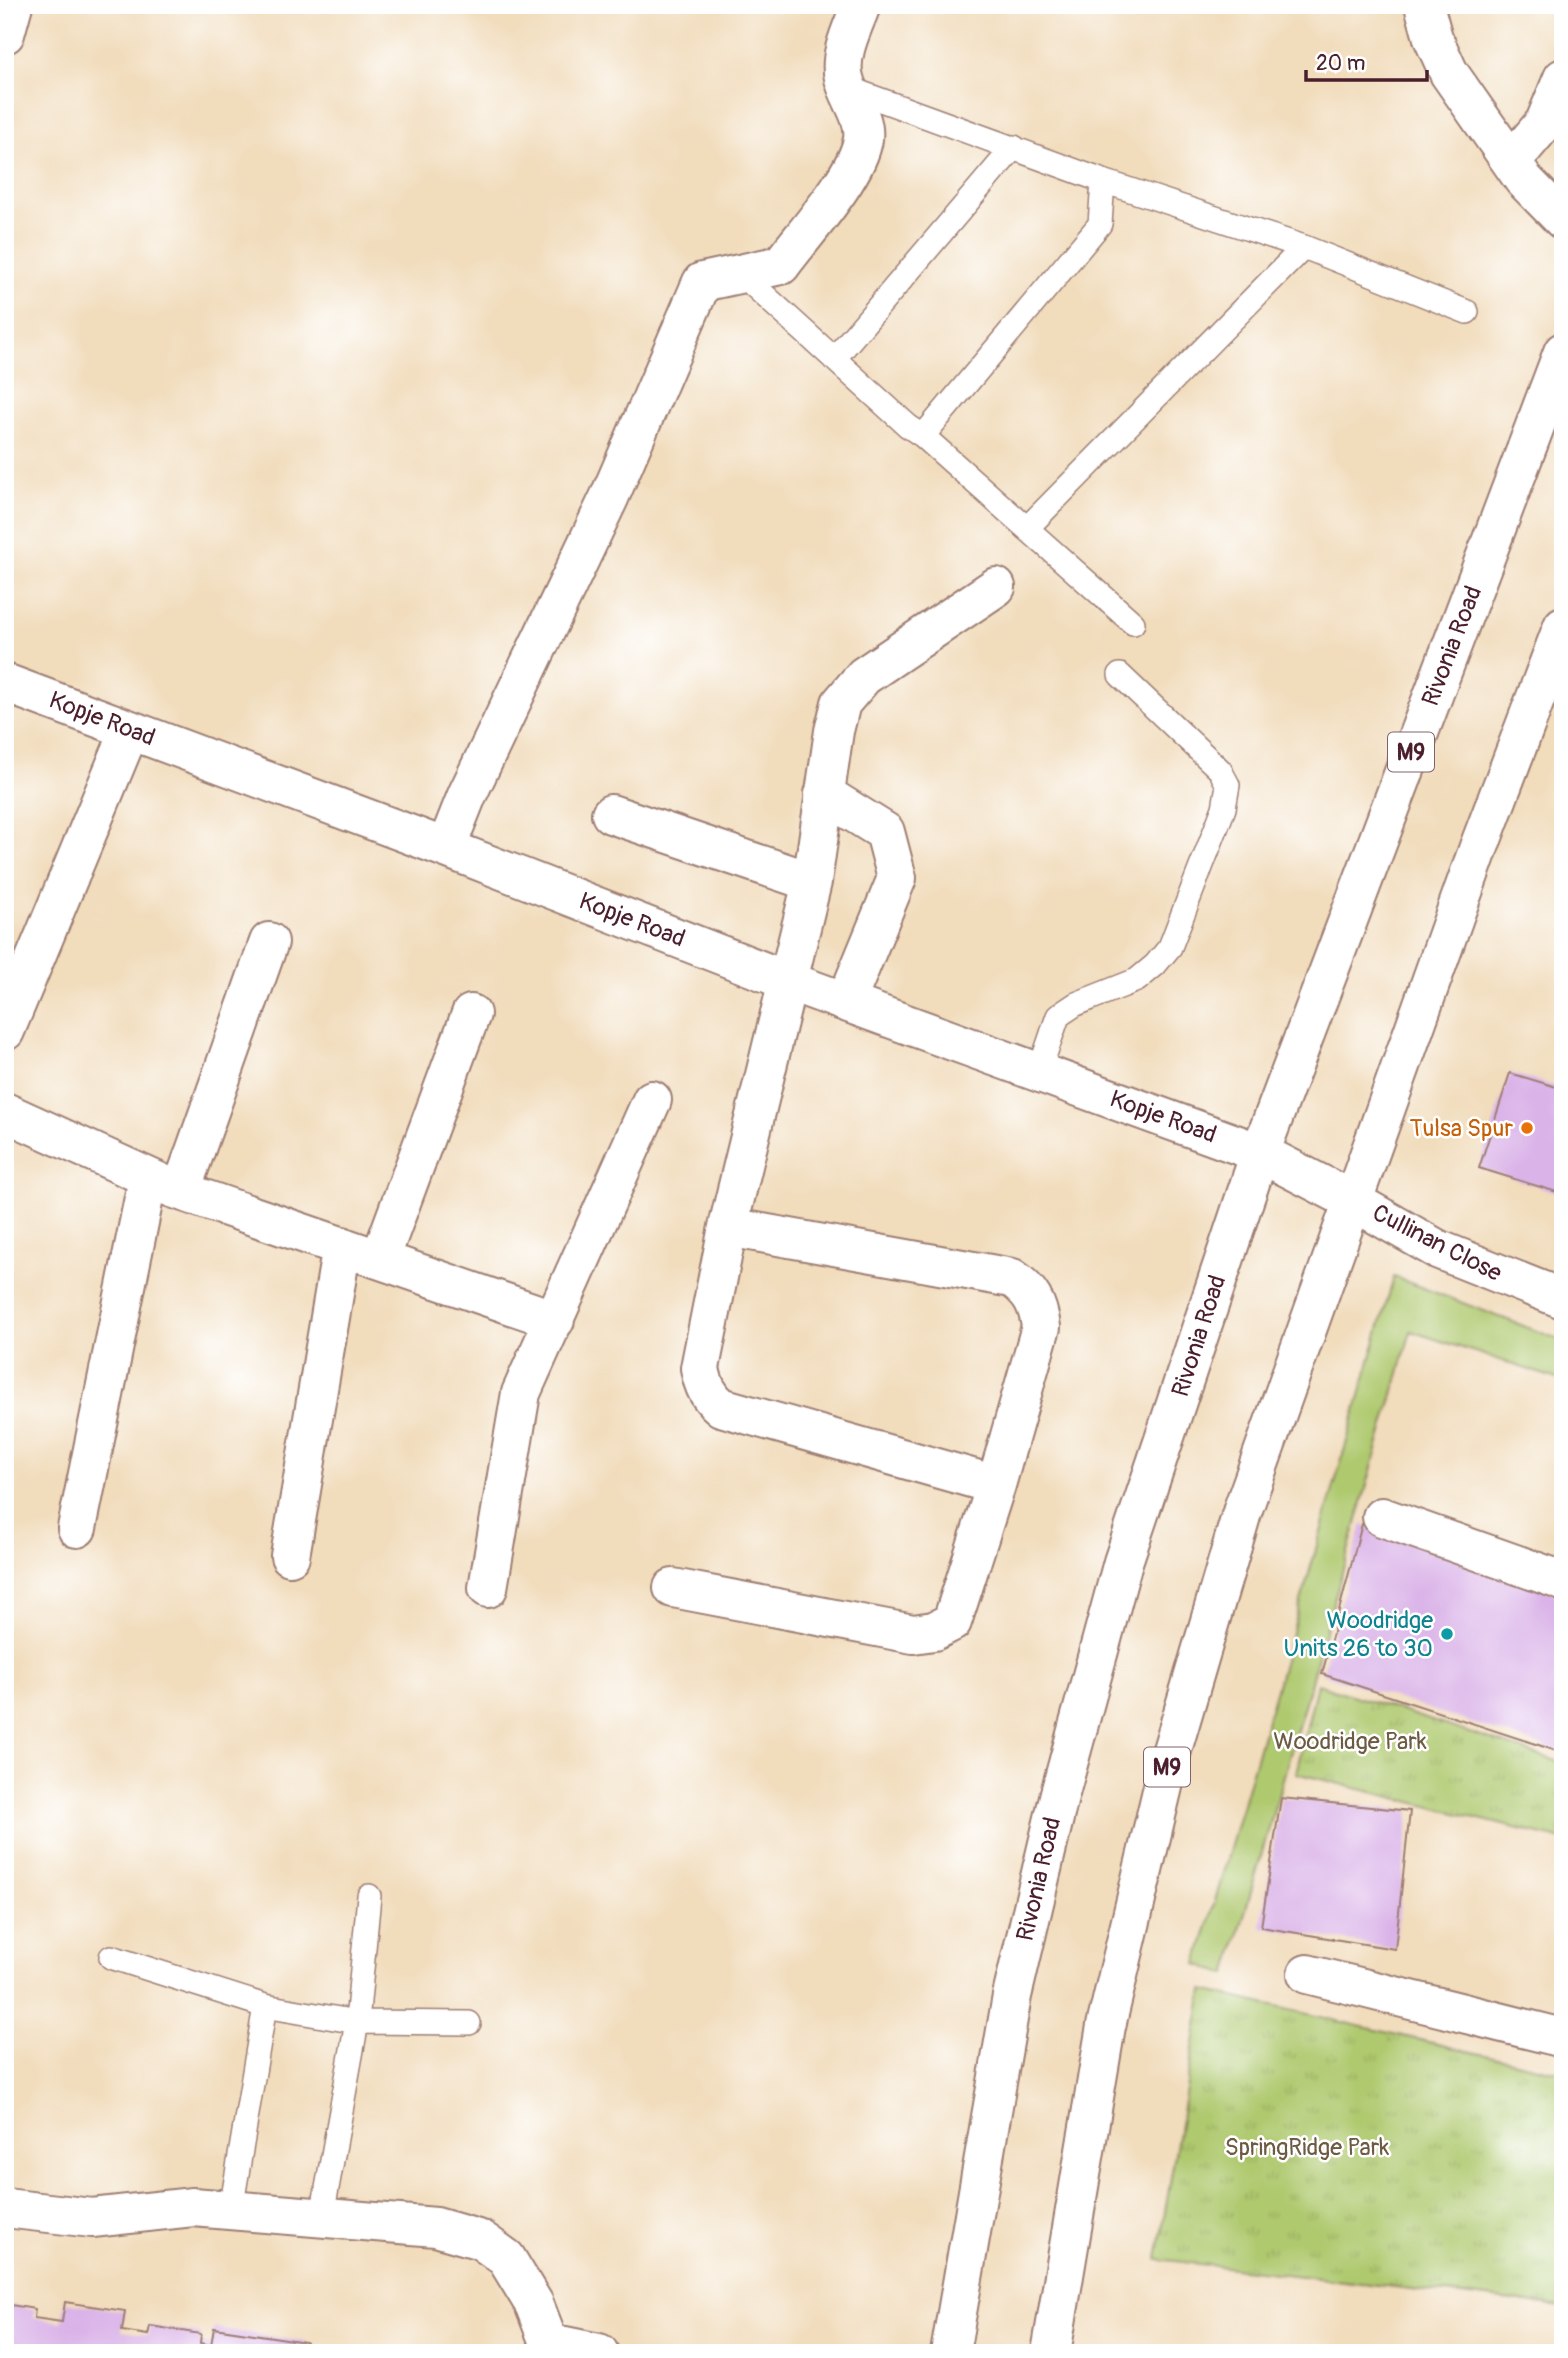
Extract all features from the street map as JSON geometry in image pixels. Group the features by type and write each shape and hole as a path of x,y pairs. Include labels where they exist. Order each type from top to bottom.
{"street":[{"path":"5,34 13,5"},
{"path":"446,848 467,795 609,498 702,282 780,265 856,161 863,137 854,98 845,75 861,5"},
{"path":"1424,5 1433,38 1449,73 1523,178 1563,220"},
{"path":"1511,162 1545,122 1563,78"},
{"name":"Rivonia Road","path":"947,2347 1012,1996 1059,1797 1123,1562 1260,1153 1563,352"},
{"path":"996,587 864,676 841,703 824,794 812,882 728,1227 700,1368 703,1384 710,1398 720,1407 996,1485"},
{"name":"M9","path":"1051,2353 1106,2026 1170,1757 1243,1509 1351,1200 1479,847 1563,626"},
{"name":"Kopje Road","path":"5,683 446,848 788,981 1260,1153 1351,1200"},
{"path":"5,1031 130,730"},
{"path":"824,794 885,832 897,878 846,1002"},
{"path":"611,814 812,882"},
{"path":"77,1528 164,1184 269,942"},
{"path":"380,1259 471,1014"},
{"path":"488,1588 521,1393 652,1100"},
{"path":"5,1112 164,1184 555,1320"},
{"name":"Cullinan Close","path":"1351,1200 1437,1249 1563,1299"},
{"path":"673,1588 913,1634 934,1632 952,1622 996,1485 1041,1326 1039,1308 1022,1285 1012,1278 728,1227"},
{"path":"290,1556 342,1246"},
{"path":"1382,1517 1563,1581"},
{"path":"1307,1974 1563,2038"},
{"path":"5,2208 92,2218 193,2207 436,2227 481,2240 506,2258 534,2304 552,2348 599,2353"}],"lane":[{"path":"845,75 1014,147 1103,181 1304,247 1467,312"},
{"path":"834,359 1014,147"},
{"path":"923,436 1100,224 1103,181"},
{"path":"1027,528 1304,247"},
{"path":"741,274 908,426 923,436 1133,623"},
{"path":"1039,1072 1058,1016 1076,1004 1137,980 1155,965 1170,947 1224,808 1227,785 1220,769 1120,675"},
{"path":"322,2216 357,2022 369,1896"},
{"path":"111,1957 265,2006 357,2022 469,2023"},
{"path":"231,2210 265,2006"}],"green space":[{"path":"1394,1277 1563,1341 1563,1381 1411,1331 1227,1975 1197,1964"},
{"name":"Woodridge Park","path":"1317,1684 1563,1763 1563,1840 1296,1773"},
{"name":"SpringRidge Park","path":"1203,1990 1563,2073 1563,2307 1157,2259"}],"building":[{"name":"Tulsa Spur","path":"1510,1073 1563,1089 1563,1194 1479,1168"},
{"name":"Woodridge Units 26 to 30","path":"1362,1524 1563,1595 1563,1753 1322,1674"},
{"path":"1281,1798 1410,1811 1395,1949 1261,1927"},
{"path":"65,2302 125,2311 122,2331 148,2335 150,2326 201,2334 200,2343 211,2345 214,2328 306,2342 304,2353 5,2353 5,2304 35,2309 34,2318 62,2322"}],"place":[{"name":"Tulsa Spur","path":"1527,1128"},
{"name":"Woodridge Units 26 to 30","path":"1447,1634"}]}
